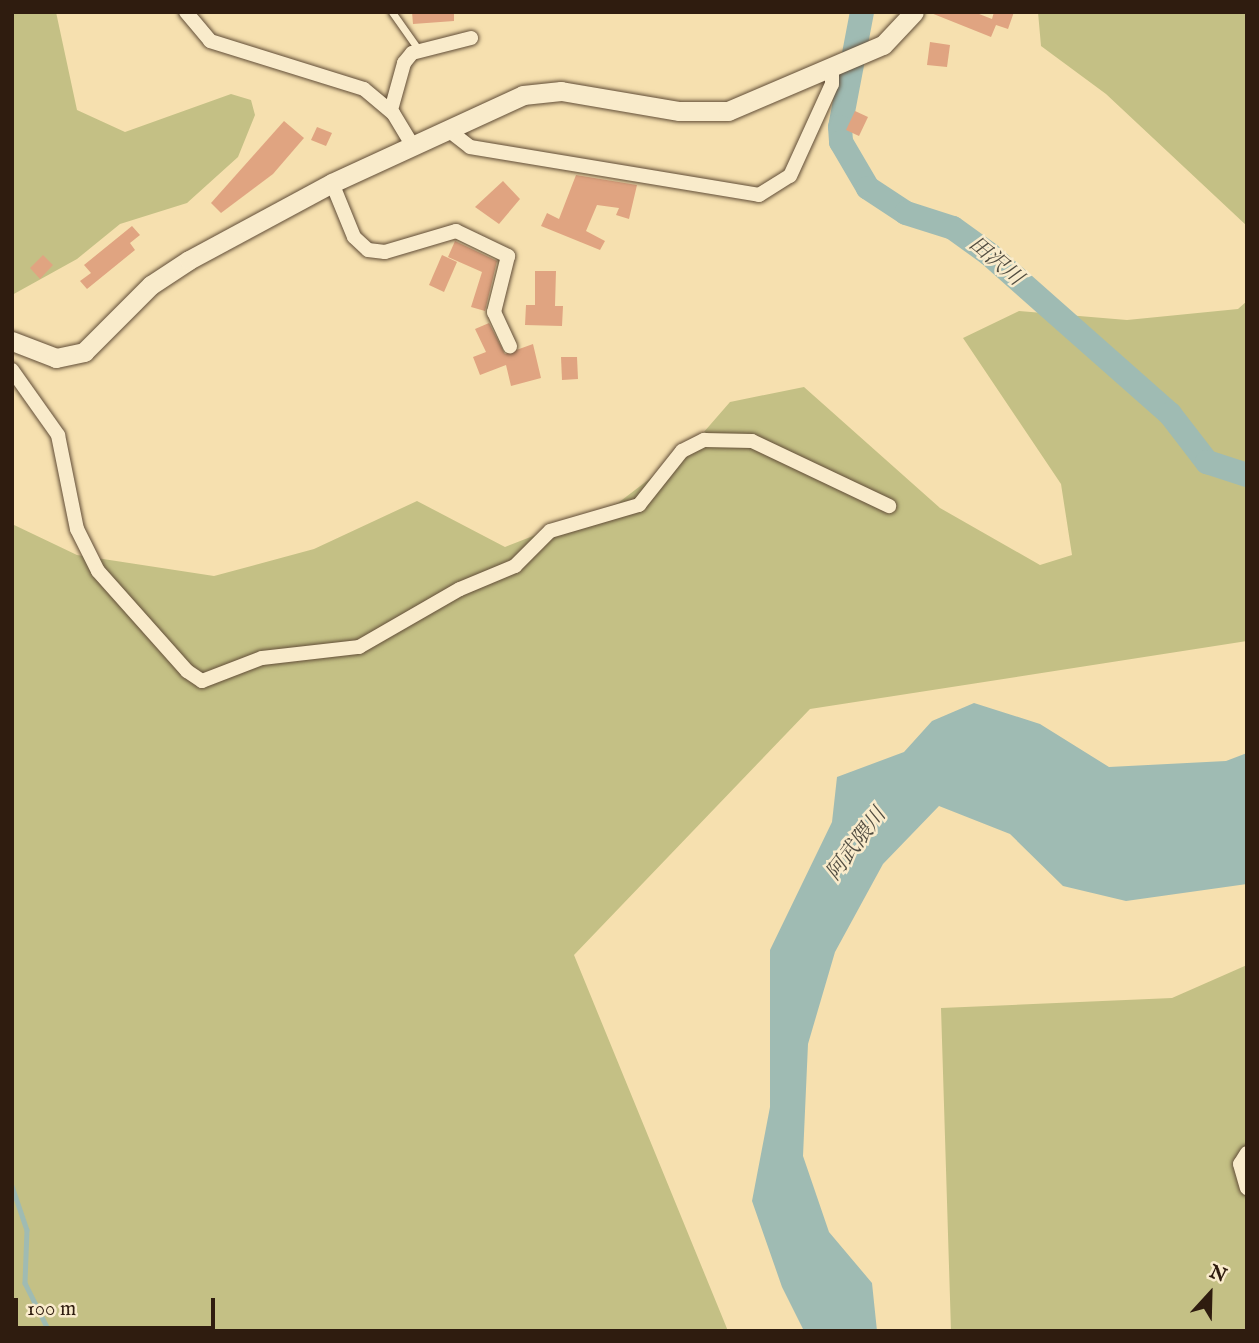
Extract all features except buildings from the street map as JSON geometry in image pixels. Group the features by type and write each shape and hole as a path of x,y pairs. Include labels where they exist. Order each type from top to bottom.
{"street":[{"path":"186,12 210,41 365,89 391,110 412,145"},
{"path":"12,341 49,357 84,352 161,277 332,183 523,95 550,91 679,111 728,111 840,66 883,44 914,12"},
{"path":"391,110 404,63 418,49 471,38"},
{"path":"447,129 470,147 760,195 790,176 840,66"},
{"path":"332,183 354,237 375,253 456,231 508,256 494,312 510,346"},
{"path":"12,370 58,435 77,529 98,571 187,671 202,681 262,658 359,647 460,589 515,566 550,531 639,505 682,451 704,440 752,440 888,506"},
{"path":"1247,1153 1240,1164 1247,1188"}],"lane":[{"path":"392,12 418,49"}],"shaded area":[{"path":"12,12 56,12 77,110 125,132 231,94 251,100 255,115 238,157 187,203 120,224 77,259 12,295"},
{"path":"1038,12 1247,12 1247,226 1106,94 1041,46"},
{"path":"1247,301 1247,641 810,709 574,955 728,1331 12,1331 12,524 77,555 214,576 314,549 417,501 505,547 618,503 690,448 730,402 804,387 940,508 1040,565 1072,555 1061,484 963,338 1019,311 1127,320 1238,309"},
{"path":"1247,965 1247,1331 951,1331 941,1008 1172,998"}],"water":[{"name":"阿武隈川","path":"974,703 1040,724 1109,767 1226,761 1247,753 1247,884 1126,901 1063,886 1010,834 939,806 883,864 835,952 808,1044 803,1156 829,1232 872,1283 877,1331 804,1331 782,1287 752,1201 770,1107 770,950 832,822 837,777 904,752 932,721"}],"waterway":[{"name":"田沢川","path":"862,12 840,127 841,142 868,188 906,213 953,228 989,254 1170,414 1207,462 1247,475"},
{"path":"12,1186 27,1230 25,1283 49,1331"}]}
